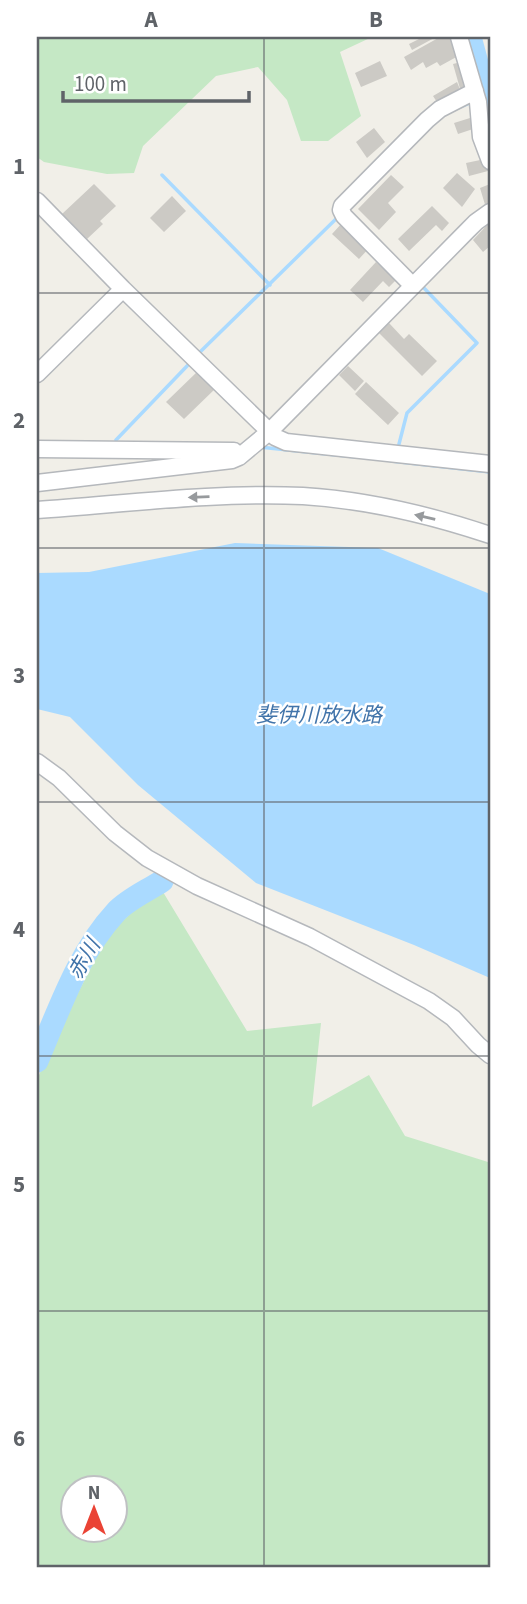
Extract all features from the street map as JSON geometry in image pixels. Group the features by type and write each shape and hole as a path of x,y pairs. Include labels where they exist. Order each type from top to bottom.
{"street":[{"path":"459,37 480,112 481,137 490,161"},
{"path":"413,286 344,216 342,206 426,120 440,109 475,91"},
{"path":"37,201 275,438 286,442 490,464"},
{"path":"37,483 239,457 269,432 476,222 490,212"},
{"path":"37,374 123,289"},
{"path":"37,449 251,448"},
{"path":"37,510 191,497 302,496 382,506 490,535"},
{"path":"37,762 59,778 115,833 147,858 197,886 310,937 429,1002 453,1018 490,1055"}],"green space":[{"path":"37,37 372,37 340,52 361,116 328,141 301,141 287,100 258,67 216,76 143,146 134,173 107,174 44,162 37,157"},
{"path":"160,887 247,1031 321,1023 312,1107 369,1075 405,1136 488,1162 490,1567 37,1567 37,1080 54,1039 109,933"}],"water":[{"name":"斐伊川放水路","path":"235,543 378,548 490,594 490,978 256,883 138,785 70,717 37,709 37,573 89,572"}],"building":[{"path":"423,37 436,37 412,50 409,44"},
{"path":"440,37 449,37 460,55 440,66 437,62 426,68 423,62 411,70 404,57"},
{"path":"380,61 387,76 361,87 355,73"},
{"path":"461,62 469,89 461,92 453,64"},
{"path":"457,82 461,92 439,105 433,96"},
{"path":"470,118 473,129 458,134 454,123"},
{"path":"374,128 385,142 367,158 356,142"},
{"path":"485,159 488,171 469,176 466,163"},
{"path":"457,173 475,189 462,207 443,188"},
{"path":"391,175 404,187 388,203 396,212 379,230 358,209"},
{"path":"94,184 116,206 100,221 103,224 87,239 62,214"},
{"path":"490,184 490,207 486,208 480,188"},
{"path":"172,196 186,211 164,232 150,218"},
{"path":"432,206 449,223 442,231 436,225 409,251 398,239"},
{"path":"343,222 370,247 359,259 332,234"},
{"path":"490,222 490,246 483,252 473,240"},
{"path":"376,262 396,280 389,287 383,281 363,302 350,290"},
{"path":"389,323 404,339 409,334 437,361 422,376 379,333"},
{"path":"348,366 364,381 355,391 339,375"},
{"path":"199,370 217,387 184,419 166,402"},
{"path":"366,382 399,413 388,425 355,394"}],"waterway":[{"name":"赤川","path":"470,37 490,111"},
{"path":"456,109 472,102"},
{"path":"162,175 270,285"},
{"path":"199,353 339,216"},
{"path":"399,444 407,413 477,343 422,286"},
{"path":"116,440 188,365"},
{"path":"259,447 356,457"},
{"path":"391,461 490,472"},
{"name":"赤川","path":"37,1061 70,983 91,945 116,912 162,881"}]}
